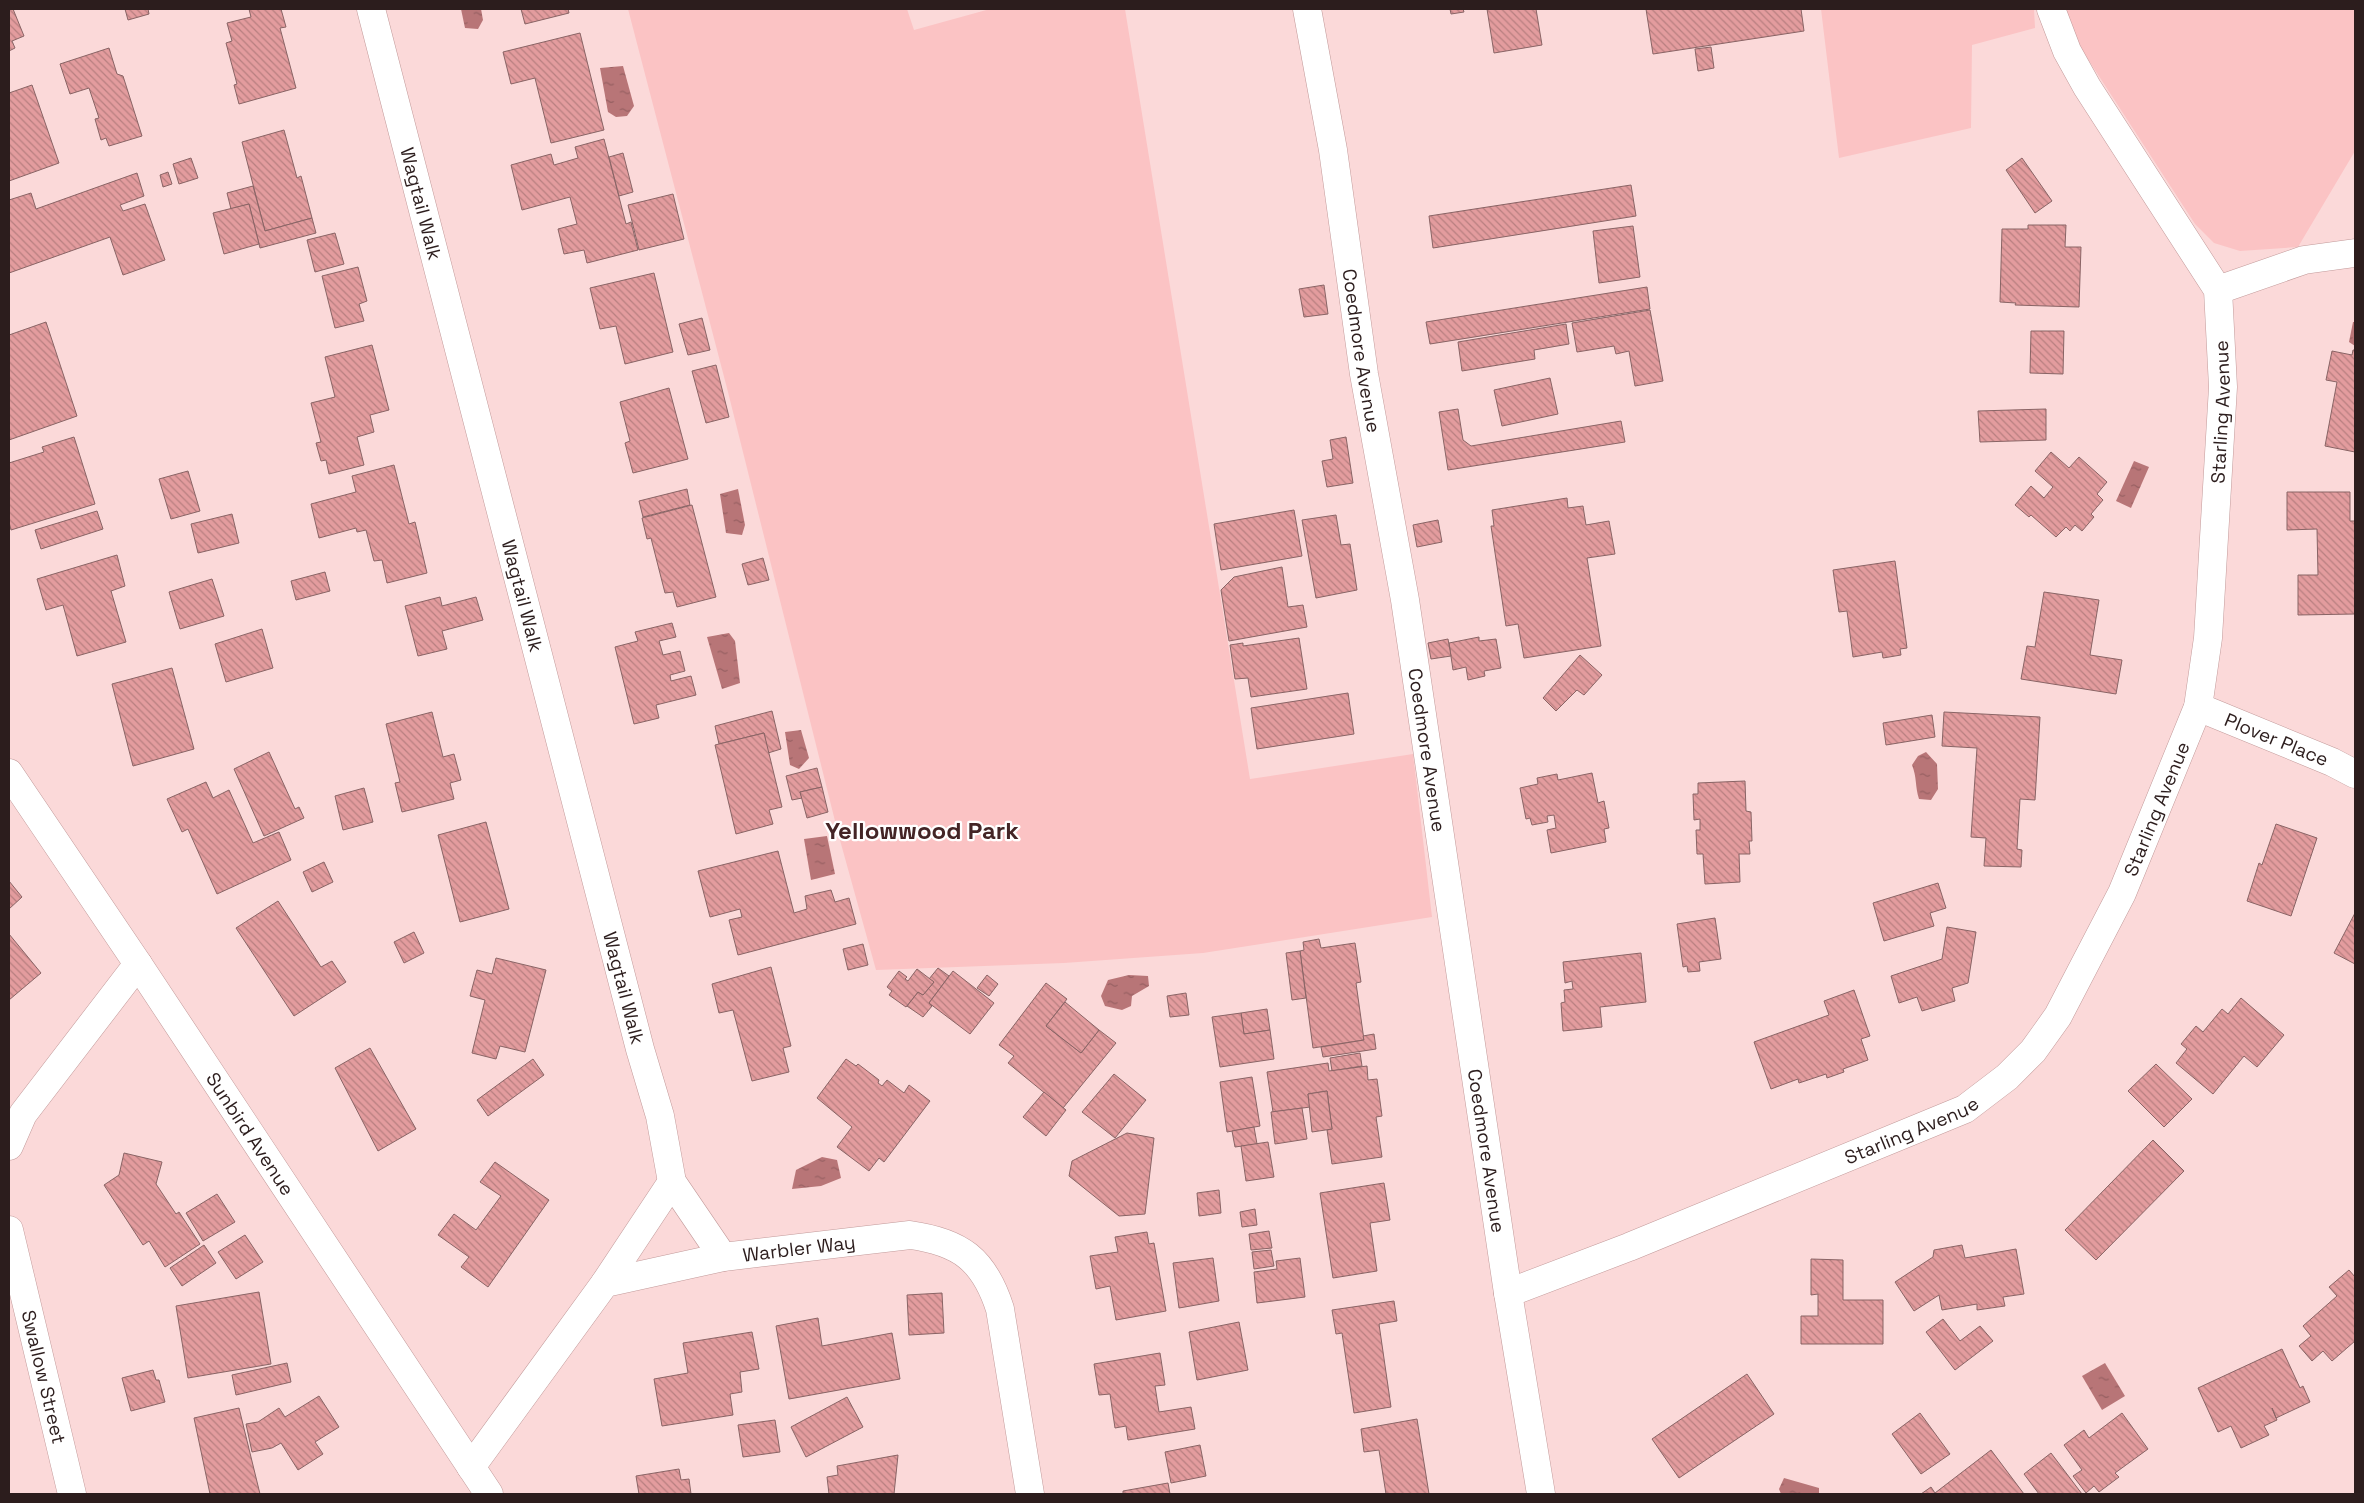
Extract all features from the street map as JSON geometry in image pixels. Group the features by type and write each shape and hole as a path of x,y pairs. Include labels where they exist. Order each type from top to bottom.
{"street":[{"name":"Wagtail Walk","path":"372,9 636,1030 660,1116 672,1182 723,1257"},
{"name":"Coedmore Avenue","path":"1307,9 1334,150 1364,374 1405,600 1508,1293 1541,1494"},
{"name":"Starling Avenue","path":"1508,1293 1638,1243 1965,1109 2006,1077 2033,1051 2058,1016 2122,893 2198,706 2208,638 2223,387 2218,290 2087,87 2067,51 2051,9"},
{"path":"2218,290 2304,260 2355,253"},
{"name":"Plover Place","path":"2198,706 2355,774"},
{"name":"Sunbird Avenue","path":"9,773 138,964 489,1494"},
{"path":"9,1146 23,1114 138,964"},
{"path":"471,1466 605,1283 672,1182"},
{"name":"Swallow Street","path":"9,1230 72,1494"},
{"name":"Warbler Way","path":"605,1283 723,1257 910,1235 938,1239 961,1249 976,1264 993,1288 1000,1309 1030,1494"}],"shaded area":[{"path":"628,9 907,9 914,30 990,9 1125,9 1250,779 1413,754 1432,917 1203,953 1064,963 876,970 838,833 728,392"},
{"path":"1821,9 2034,9 2035,28 1972,45 1971,128 1839,158"},
{"path":"2064,9 2355,9 2355,151 2298,247 2240,251 2214,243 2195,224 2080,47"}],"water":[{"path":"461,9 481,9 483,20 478,29 465,28"},
{"path":"623,66 634,106 627,116 616,117 608,112 600,68"},
{"path":"2353,322 2355,322 2355,346 2349,342"},
{"path":"2134,461 2149,467 2131,508 2116,501"},
{"path":"738,489 745,525 742,535 726,533 720,494"},
{"path":"729,633 735,641 740,683 722,689 707,637"},
{"path":"801,730 809,758 799,769 790,765 785,732"},
{"path":"1926,752 1937,764 1938,789 1931,800 1919,799 1912,765 1918,756"},
{"path":"827,836 835,874 811,880 804,839"},
{"path":"1129,975 1148,976 1149,986 1132,996 1131,1006 1122,1010 1105,1006 1101,996 1108,980"},
{"path":"822,1157 837,1160 841,1178 821,1186 792,1189 796,1170"},
{"path":"2105,1363 2125,1396 2102,1410 2082,1376"},
{"path":"1784,1478 1819,1488 1819,1494 1781,1494 1779,1489"}],"building":[{"path":"9,9 13,9 24,36 12,41 15,48 9,51"},
{"path":"125,9 148,9 149,14 128,20"},
{"path":"249,9 281,9 286,27 280,28 296,88 239,104 234,85 237,84 226,43 232,41 227,23 251,17"},
{"path":"521,9 568,9 569,13 525,24"},
{"path":"1450,9 1463,9 1464,12 1451,14"},
{"path":"1487,9 1536,9 1542,45 1494,53"},
{"path":"1646,9 1801,9 1804,31 1653,54"},
{"path":"580,33 604,130 551,143 535,78 511,84 503,52"},
{"path":"1711,47 1714,68 1698,71 1695,49"},
{"path":"109,48 117,74 123,76 142,136 109,146 106,138 101,140 95,119 99,118 89,88 70,94 60,64"},
{"path":"32,85 59,163 9,181 9,93"},
{"path":"284,130 297,178 301,176 312,218 265,231 242,142"},
{"path":"604,139 626,224 631,222 638,250 587,263 584,250 564,254 558,229 577,224 570,197 522,210 511,165 551,154 554,165 578,158 575,147"},
{"path":"623,153 633,192 619,196 609,157"},
{"path":"191,158 198,178 179,184 173,164"},
{"path":"2022,158 2052,201 2035,213 2006,170"},
{"path":"168,172 172,184 163,187 160,175"},
{"path":"137,173 144,196 120,205 123,211 145,204 165,260 123,275 110,237 9,273 9,200 31,193 36,209"},
{"path":"1631,185 1636,216 1433,248 1429,216"},
{"path":"253,186 265,231 312,218 316,233 260,248 249,204 231,209 227,193"},
{"path":"673,194 684,239 639,250 628,205"},
{"path":"249,204 259,244 224,254 213,213"},
{"path":"2028,225 2066,225 2065,247 2081,247 2079,307 2015,305 2016,303 2000,302 2002,229 2028,229"},
{"path":"1633,226 1640,277 1599,283 1593,231"},
{"path":"335,233 344,264 315,272 307,240"},
{"path":"358,267 367,301 359,304 364,321 335,328 322,276"},
{"path":"654,273 673,352 625,364 616,326 600,329 590,288"},
{"path":"1324,285 1328,314 1304,317 1299,289"},
{"path":"1647,287 1650,309 1430,344 1426,322"},
{"path":"1650,310 1663,381 1635,386 1629,351 1616,354 1614,346 1577,352 1572,323"},
{"path":"702,318 710,350 688,355 679,324"},
{"path":"46,322 77,416 9,440 9,335"},
{"path":"1566,324 1569,344 1534,350 1535,359 1462,371 1458,342"},
{"path":"2031,331 2064,331 2063,374 2030,373"},
{"path":"372,345 389,410 370,415 374,432 357,437 364,465 329,474 326,460 321,461 316,443 321,442 311,403 335,397 325,357"},
{"path":"2353,350 2355,350 2355,452 2325,446 2337,382 2326,380 2332,351 2352,355"},
{"path":"716,365 729,417 706,423 692,371"},
{"path":"1550,378 1558,414 1502,426 1494,390"},
{"path":"669,388 688,459 633,473 625,443 630,441 620,402"},
{"path":"1458,409 1463,440 1471,446 1621,421 1625,442 1448,470 1439,412"},
{"path":"2046,409 2046,440 1980,442 1978,411"},
{"path":"74,437 95,504 11,530 9,522 9,463 44,452 42,447"},
{"path":"1346,437 1353,483 1327,487 1322,461 1333,459 1330,440"},
{"path":"2051,452 2069,468 2079,457 2107,482 2097,494 2103,500 2091,514 2094,517 2082,531 2075,525 2070,531 2066,527 2056,537 2031,515 2029,517 2015,505 2031,486 2044,498 2053,487 2035,471"},
{"path":"394,465 409,524 415,522 427,573 387,583 382,560 374,561 366,530 357,532 356,528 319,538 311,504 356,492 352,476"},
{"path":"188,471 200,511 171,519 159,479"},
{"path":"687,489 690,505 643,517 639,501"},
{"path":"2287,492 2350,492 2350,521 2355,521 2355,614 2298,615 2298,575 2318,575 2317,529 2287,530"},
{"path":"1567,498 1568,508 1583,506 1586,525 1609,521 1615,554 1587,558 1601,646 1524,658 1518,624 1506,626 1491,526 1494,526 1492,510"},
{"path":"692,505 716,597 677,607 673,592 665,593 651,538 647,539 642,518"},
{"path":"1294,510 1302,556 1221,570 1214,524"},
{"path":"97,511 103,529 41,549 35,530"},
{"path":"232,514 239,543 198,553 191,524"},
{"path":"1336,515 1341,545 1350,544 1357,590 1316,598 1302,520"},
{"path":"1438,520 1442,542 1417,547 1413,525"},
{"path":"117,555 125,586 111,591 126,642 77,656 63,605 46,610 37,579"},
{"path":"763,558 769,580 748,585 742,564"},
{"path":"1895,561 1907,648 1900,649 1901,655 1883,658 1882,652 1853,657 1847,611 1839,612 1833,570"},
{"path":"1282,567 1288,607 1303,605 1307,627 1229,641 1221,590 1234,577"},
{"path":"325,572 330,591 296,600 291,581"},
{"path":"212,579 224,616 180,629 169,592"},
{"path":"2044,592 2099,600 2090,655 2122,660 2116,694 2021,679 2027,646 2035,647"},
{"path":"440,597 442,606 476,597 483,620 442,631 447,649 418,656 405,606"},
{"path":"672,623 676,637 659,641 663,655 680,651 685,671 670,675 671,681 691,676 696,695 656,705 659,718 634,724 615,647 638,641 635,632"},
{"path":"262,629 273,668 226,682 215,644"},
{"path":"1479,637 1479,641 1496,639 1501,668 1484,671 1485,676 1468,680 1466,667 1453,670 1449,643"},
{"path":"1299,638 1307,689 1251,697 1248,678 1235,679 1230,645 1243,643 1243,646"},
{"path":"1448,639 1451,656 1431,659 1428,643"},
{"path":"1580,655 1602,675 1584,695 1577,690 1556,711 1543,698"},
{"path":"172,668 194,749 133,766 112,684"},
{"path":"1348,693 1354,734 1257,749 1251,708"},
{"path":"772,711 781,749 768,753 764,733 719,744 715,726"},
{"path":"432,712 443,757 454,754 461,780 450,783 454,799 402,812 395,783 400,782 386,724"},
{"path":"1944,712 2040,717 2035,800 2020,799 2017,849 2022,850 2021,867 1984,866 1986,838 1971,837 1977,748 1942,746"},
{"path":"1932,715 1935,737 1886,745 1883,723"},
{"path":"764,733 782,807 769,810 773,824 736,834 715,745"},
{"path":"269,752 295,809 299,807 304,818 264,836 234,769"},
{"path":"817,768 822,787 800,792 802,798 792,800 786,776"},
{"path":"1592,773 1598,803 1604,801 1609,828 1604,829 1606,842 1551,853 1547,830 1556,828 1554,815 1547,816 1548,822 1532,825 1530,818 1526,819 1520,788 1538,784 1537,778 1557,774 1558,780"},
{"path":"1745,781 1746,811 1751,812 1752,841 1749,841 1750,854 1739,854 1740,882 1705,884 1703,854 1697,854 1696,830 1700,830 1700,819 1694,820 1693,794 1698,794 1698,783"},
{"path":"206,782 213,798 229,790 253,843 279,832 291,860 217,894 188,829 182,832 167,799"},
{"path":"822,787 828,812 807,818 800,792"},
{"path":"364,788 373,822 343,830 335,796"},
{"path":"486,822 509,909 460,922 438,835"},
{"path":"2276,824 2317,838 2291,916 2247,901 2259,863 2262,865"},
{"path":"778,851 794,913 807,909 805,896 831,890 835,902 849,898 856,924 738,955 729,920 742,917 740,909 710,917 698,871"},
{"path":"324,862 333,882 312,892 303,872"},
{"path":"9,881 22,897 9,909"},
{"path":"1938,883 1946,908 1930,913 1934,926 1884,941 1873,903"},
{"path":"278,901 321,967 332,961 346,982 294,1016 236,928"},
{"path":"2355,913 2355,964 2334,953"},
{"path":"1715,918 1721,959 1699,962 1700,971 1688,972 1687,966 1683,967 1677,924"},
{"path":"1947,927 1976,932 1968,983 1952,988 1955,1001 1922,1011 1917,997 1899,1003 1891,976 1942,959"},
{"path":"414,932 424,953 404,963 394,942"},
{"path":"9,934 41,973 9,1000"},
{"path":"1319,939 1321,948 1355,943 1361,982 1356,983 1364,1040 1313,1048 1300,951 1304,950 1303,942"},
{"path":"863,944 868,965 848,970 843,949"},
{"path":"1300,951 1306,998 1292,1000 1286,953"},
{"path":"1641,953 1646,1002 1600,1007 1602,1027 1563,1031 1561,1003 1565,1002 1564,990 1573,989 1572,981 1565,983 1563,962"},
{"path":"496,958 546,970 525,1052 500,1046 496,1059 472,1053 485,1000 470,996 477,970 492,974"},
{"path":"771,967 791,1046 783,1048 789,1072 752,1081 733,1010 719,1013 712,984"},
{"path":"938,968 949,976 929,1003 932,1006 923,1017 907,1006 918,992 923,995 934,982 929,979"},
{"path":"917,969 934,982 923,995 918,992 906,1007 889,995 892,991 887,987 899,971 907,977 905,979 908,981"},
{"path":"953,971 994,1003 970,1034 929,1003"},
{"path":"987,975 998,984 989,996 977,988"},
{"path":"1046,983 1067,999 1046,1026 1081,1053 1099,1030 1116,1043 1063,1108 1008,1063 1014,1056 999,1045"},
{"path":"1854,990 1870,1036 1861,1039 1868,1060 1843,1069 1844,1072 1827,1078 1826,1074 1799,1083 1798,1079 1771,1089 1754,1042 1829,1015 1824,1001"},
{"path":"1186,993 1189,1015 1170,1017 1167,996"},
{"path":"2241,998 2284,1035 2257,1067 2244,1056 2213,1094 2176,1063 2187,1049 2181,1044 2196,1026 2203,1032 2222,1009 2228,1014"},
{"path":"1065,1002 1099,1030 1081,1053 1046,1026"},
{"path":"1267,1009 1270,1030 1244,1034 1241,1013"},
{"path":"1241,1013 1244,1034 1270,1030 1274,1059 1220,1067 1212,1017"},
{"path":"1374,1034 1376,1049 1323,1057 1321,1047 1364,1040 1363,1036"},
{"path":"370,1048 416,1129 378,1151 335,1068"},
{"path":"1360,1053 1362,1066 1332,1071 1330,1058"},
{"path":"533,1059 544,1075 488,1116 477,1100"},
{"path":"846,1059 856,1066 858,1064 879,1080 878,1083 882,1086 887,1080 904,1093 909,1085 930,1101 884,1162 879,1158 869,1171 837,1147 852,1127 817,1098"},
{"path":"1328,1063 1329,1071 1367,1066 1368,1080 1377,1079 1382,1116 1376,1117 1382,1157 1332,1164 1327,1130 1332,1129 1327,1091 1308,1094 1310,1107 1273,1112 1267,1072"},
{"path":"2156,1064 2192,1099 2164,1127 2128,1091"},
{"path":"1114,1074 1146,1100 1115,1138 1082,1112"},
{"path":"1252,1077 1260,1126 1227,1132 1220,1082"},
{"path":"1327,1091 1332,1129 1312,1132 1308,1094"},
{"path":"1044,1092 1066,1110 1046,1136 1023,1117"},
{"path":"1302,1108 1307,1139 1275,1144 1271,1112"},
{"path":"1254,1127 1257,1144 1235,1147 1232,1131"},
{"path":"1127,1133 1154,1138 1145,1214 1119,1216 1069,1176 1072,1161"},
{"path":"2153,1140 2184,1171 2096,1260 2065,1230"},
{"path":"1268,1142 1274,1177 1246,1181 1241,1146"},
{"path":"124,1153 162,1162 156,1184 176,1214 179,1212 200,1244 165,1267 149,1241 143,1245 104,1185 119,1175"},
{"path":"495,1162 549,1200 488,1287 461,1267 469,1257 438,1235 454,1214 476,1230 501,1196 480,1182"},
{"path":"1384,1183 1390,1220 1370,1223 1377,1271 1333,1278 1320,1193"},
{"path":"1219,1190 1221,1213 1199,1216 1197,1193"},
{"path":"217,1194 235,1222 203,1241 186,1213"},
{"path":"1255,1209 1257,1225 1242,1227 1240,1212"},
{"path":"1269,1231 1272,1248 1251,1250 1249,1234"},
{"path":"1147,1232 1149,1244 1154,1243 1166,1311 1116,1320 1110,1286 1096,1289 1090,1256 1118,1252 1115,1237"},
{"path":"245,1235 263,1262 236,1279 218,1252"},
{"path":"204,1245 216,1263 182,1286 170,1268"},
{"path":"1962,1245 1965,1258 2016,1249 2024,1294 2003,1297 2005,1306 1977,1310 1977,1304 1942,1310 1939,1295 1914,1311 1895,1282 1933,1257 1934,1250"},
{"path":"1271,1250 1274,1266 1254,1269 1252,1252"},
{"path":"1213,1258 1219,1301 1179,1308 1173,1263"},
{"path":"1300,1258 1305,1297 1257,1303 1254,1272 1277,1269 1276,1261"},
{"path":"1811,1259 1843,1260 1843,1300 1883,1300 1883,1344 1801,1344 1801,1316 1818,1316 1818,1294 1811,1295"},
{"path":"2349,1270 2355,1277 2355,1341 2332,1361 2323,1351 2312,1361 2299,1346 2311,1336 2303,1326 2337,1296 2329,1287"},
{"path":"259,1292 271,1364 188,1378 176,1306"},
{"path":"942,1293 944,1333 909,1335 907,1295"},
{"path":"1394,1301 1397,1321 1379,1324 1391,1407 1354,1413 1342,1333 1336,1334 1332,1310"},
{"path":"818,1318 822,1346 892,1333 900,1379 789,1399 776,1326"},
{"path":"1943,1319 1960,1341 1980,1326 1993,1341 1955,1370 1926,1332"},
{"path":"1239,1322 1248,1370 1197,1380 1189,1332"},
{"path":"752,1332 759,1369 740,1372 742,1392 730,1394 733,1415 662,1426 654,1379 688,1373 683,1343"},
{"path":"2282,1349 2300,1388 2303,1386 2310,1402 2276,1418 2277,1420 2264,1426 2269,1435 2241,1448 2231,1426 2218,1432 2198,1388"},
{"path":"1160,1353 1165,1385 1155,1386 1159,1412 1191,1407 1195,1429 1128,1440 1126,1426 1115,1428 1110,1394 1099,1395 1094,1364"},
{"path":"287,1363 291,1382 236,1395 232,1375"},
{"path":"153,1370 156,1380 159,1380 165,1402 131,1411 122,1378"},
{"path":"1747,1374 1774,1414 1679,1478 1652,1439"},
{"path":"319,1396 339,1427 315,1442 323,1454 298,1470 281,1443 272,1448 252,1452 246,1424 258,1422 279,1408 285,1417"},
{"path":"847,1397 863,1427 806,1457 791,1427"},
{"path":"239,1408 260,1494 210,1494 194,1418"},
{"path":"1920,1413 1950,1454 1921,1474 1892,1434"},
{"path":"2122,1413 2148,1449 2115,1473 2119,1477 2099,1492 2094,1486 2086,1493 2073,1476 2082,1470 2064,1445 2084,1430 2089,1438"},
{"path":"1417,1419 1429,1494 1386,1494 1379,1450 1364,1452 1361,1429"},
{"path":"775,1420 780,1452 743,1457 738,1425"},
{"path":"1200,1445 1206,1476 1171,1483 1165,1452"},
{"path":"1991,1450 2024,1494 1921,1494 1931,1487 1935,1493"},
{"path":"2051,1453 2082,1494 2039,1494 2024,1474"},
{"path":"898,1455 894,1494 829,1494 827,1477 838,1475 837,1466"},
{"path":"679,1469 681,1480 689,1479 691,1494 639,1494 636,1476"},
{"path":"1168,1483 1170,1494 1123,1494 1123,1491"}],"district":[{"name":"Yellowwood Park","path":"922,831"}]}
